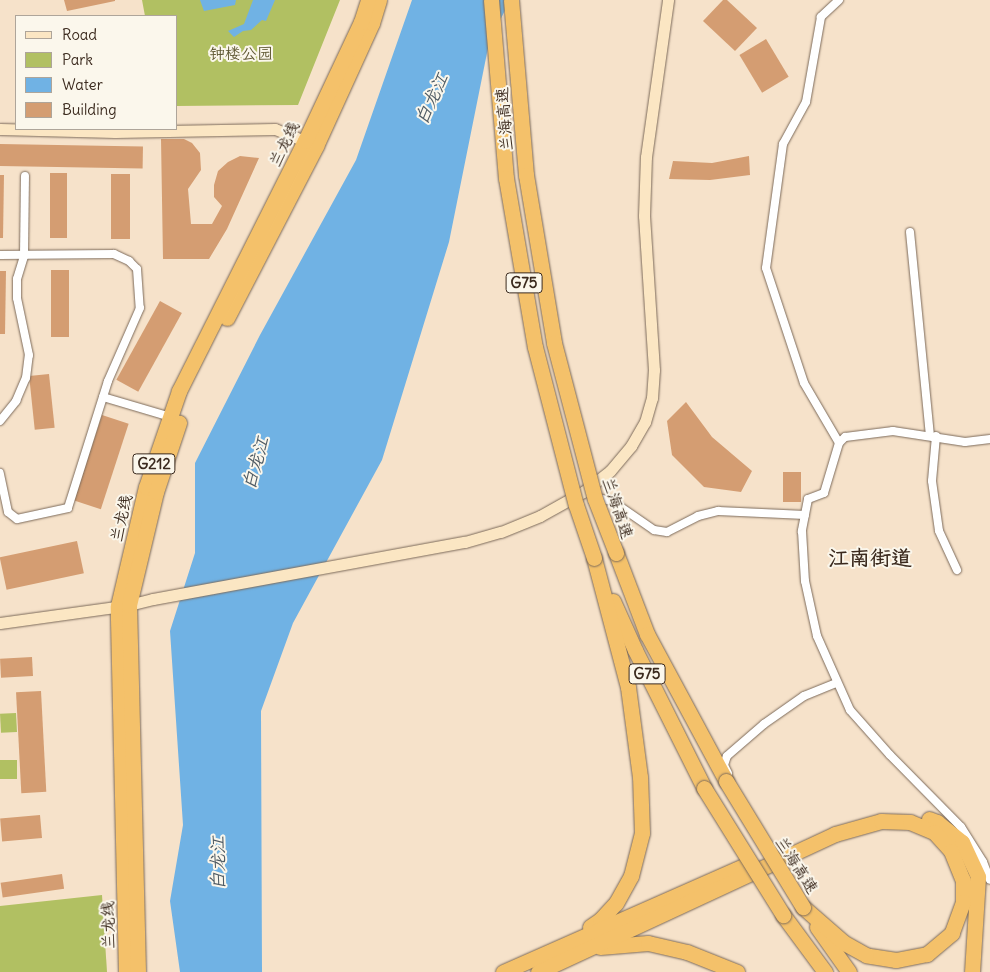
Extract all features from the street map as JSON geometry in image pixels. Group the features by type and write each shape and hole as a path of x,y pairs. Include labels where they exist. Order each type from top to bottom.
{"highway":[{"name":"兰龙线","path":"311,144 362,22 368,0"},
{"name":"兰龙线","path":"126,972 124,606 175,418 372,23 379,0"},
{"name":"兰海高速","path":"491,0 506,178 535,347 576,505 594,558 635,650 704,788 783,915 825,972"},
{"name":"兰海高速","path":"511,0 526,176 554,343 595,499 647,634 726,781 803,907 849,972"},
{"path":"563,945 600,920 616,903 631,876 642,833 640,778 628,687 594,558"},
{"name":"兰龙线","path":"124,606 138,972"},
{"path":"503,972 840,823 875,813 907,812 937,822 962,842 978,877 972,972"},
{"path":"538,972 835,834 881,821 910,822 934,832 951,851 963,880 963,902 952,933 927,954 896,960 866,955 842,942 803,907"},
{"path":"588,948 648,943 687,952 737,972"}],"street":[{"path":"0,623 124,606 424,548 466,542 501,532 540,516 584,492 610,471 631,446 645,422 652,398 654,370 644,216 646,157 668,0"},
{"path":"839,0 821,17 806,102 783,144 766,268 804,384 839,443"},
{"path":"0,129 15,129"},
{"path":"38,130 115,132 275,129 311,144"},
{"path":"0,421 16,401 27,370 29,356 17,288 17,279 24,256 25,176"},
{"path":"910,232 933,436 932,481 939,531 957,570"},
{"path":"0,255 114,254 129,261 137,269 140,308 103,397 68,508 17,519 8,512 0,473"},
{"path":"103,397 175,418"},
{"path":"990,439 965,442 892,431 846,437 839,443 824,493 808,500 802,531 805,580 817,636 850,710 890,755 961,827 983,862 990,880"},
{"path":"584,492 612,501 654,530 667,532 698,516 718,511 805,515"},
{"path":"740,798 724,765 727,756 764,724 804,696 837,683"}],"green space":[{"name":"钟楼公园","path":"142,0 340,0 298,105 178,106 178,15 145,15"},
{"path":"16,713 17,732 1,733 0,714"},
{"path":"0,760 17,760 17,779 0,779"},
{"path":"102,895 107,972 0,972 0,906"}],"water":[{"path":"200,0 236,0 235,5 204,11"},
{"path":"253,0 275,0 266,21 262,20 251,30 243,31 234,37 228,31 244,24"},
{"name":"白龙江","path":"412,0 510,0 489,43 449,242 382,460 293,623 261,711 262,972 180,972 170,901 183,825 170,631 195,553 195,463 260,335 356,160"}],"building":[{"path":"64,0 115,0 115,1 67,11"},
{"path":"723,0 727,0 757,28 735,51 703,21"},
{"path":"766,39 789,77 762,93 739,55"},
{"path":"161,139 184,139 192,143 200,153 201,170 188,189 191,224 212,224 222,206 214,197 214,185 218,171 228,162 240,156 259,158 227,229 209,259 163,259"},
{"path":"0,144 143,146 143,168 0,166"},
{"path":"749,156 750,175 710,180 669,179 673,161 712,163"},
{"path":"50,173 67,173 67,238 50,238"},
{"path":"111,174 130,174 130,239 111,239"},
{"path":"0,175 4,175 3,238 0,238"},
{"path":"51,270 69,270 69,337 51,337"},
{"path":"0,271 6,271 5,334 0,334"},
{"path":"160,301 182,313 138,392 116,380"},
{"path":"49,374 55,428 35,430 29,376"},
{"path":"686,402 712,437 752,471 741,492 704,487 672,455 667,421"},
{"path":"102,415 129,424 101,509 74,501"},
{"path":"783,472 801,472 801,502 783,502"},
{"path":"77,541 84,573 7,590 0,557"},
{"path":"32,657 33,676 1,678 0,659"},
{"path":"41,691 46,792 21,793 16,692"},
{"path":"40,815 42,838 2,841 0,818"},
{"path":"62,874 64,889 3,897 1,883"}],"district":[{"name":"江南街道","path":"870,558"}]}
